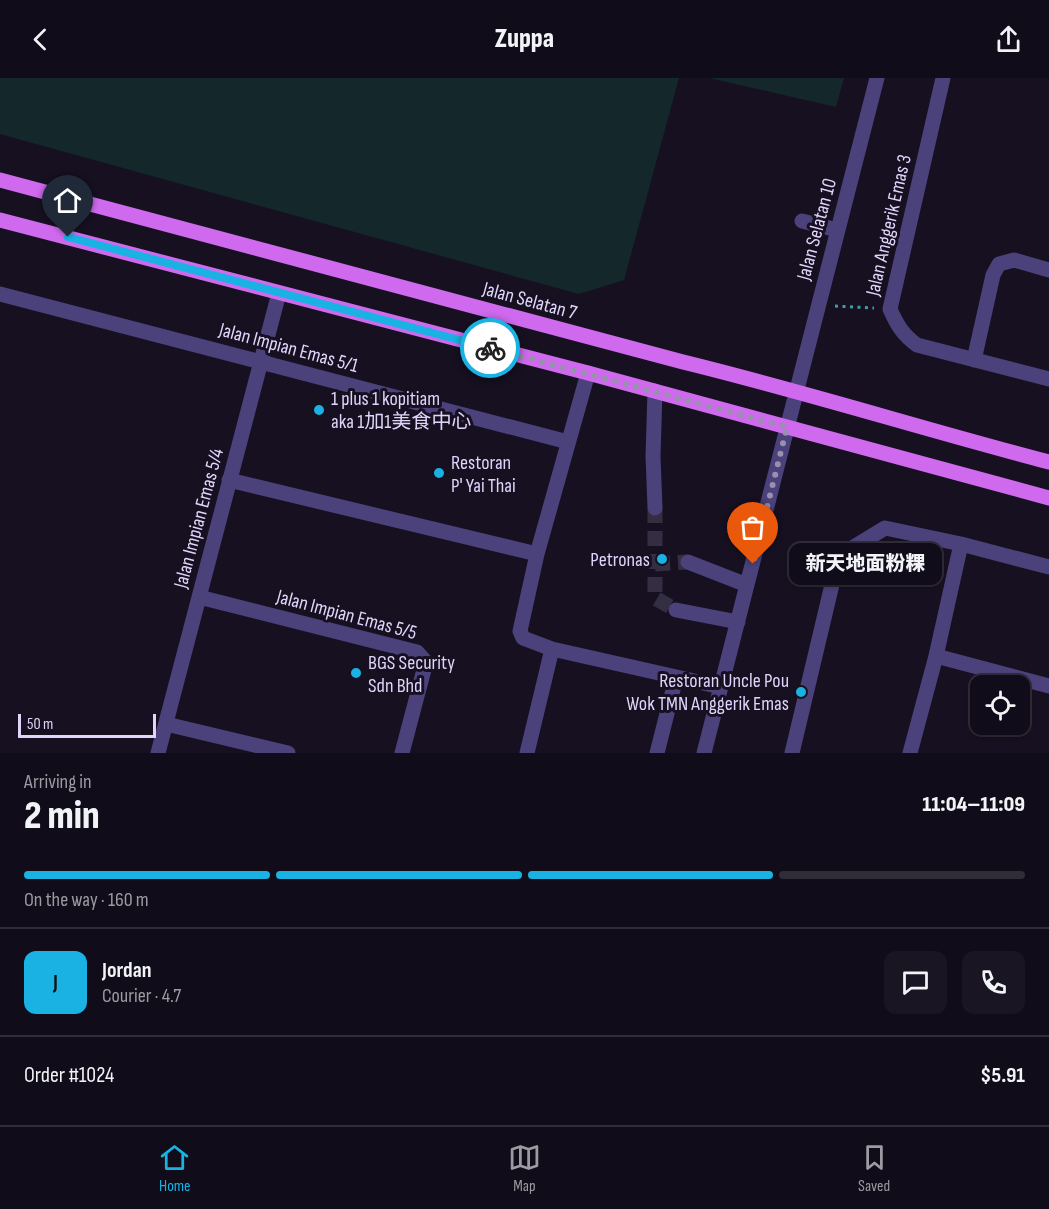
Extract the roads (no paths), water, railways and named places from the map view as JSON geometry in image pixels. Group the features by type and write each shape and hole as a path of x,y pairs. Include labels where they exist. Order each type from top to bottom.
{"main road":[{"name":"Jalan Selatan 7","path":"0,180 796,390 923,429 1049,462"},
{"path":"0,220 588,373 1049,498"}],"street":[{"name":"Jalan Selatan 10","path":"704,753 877,78"},
{"name":"Jalan Anggerik Emas 3","path":"943,78 890,309 905,336 917,345 1049,379"},
{"path":"802,221 837,230"},
{"path":"974,360 993,275 999,264 1014,260 1049,270"},
{"name":"Jalan Impian Emas 5/1","path":"0,294 568,442"},
{"name":"Jalan Impian Emas 5/4","path":"158,753 279,294"},
{"path":"588,373 537,554 520,631 524,638 552,650 721,687"},
{"path":"655,391 653,456 655,508"},
{"path":"229,480 537,554"},
{"path":"792,753 835,572 849,550 885,528 961,544 1049,567"},
{"path":"910,753 936,656 961,544"},
{"path":"688,562 747,585"},
{"name":"Jalan Impian Emas 5/5","path":"199,597 417,652 426,662 402,753"},
{"path":"676,610 738,622"},
{"path":"527,753 552,650"},
{"path":"936,656 1049,686"},
{"path":"657,753 676,678"},
{"path":"166,724 288,753"}],"tunnel":[{"path":"655,508 655,598 676,610"},
{"path":"655,564 688,562"}],"place":[{"name":"1 plus 1 kopitiam aka 1加1美食中心","path":"319,410"},
{"name":"Restoran P' Yai Thai","path":"439,473"},
{"name":"Petronas","path":"662,559"},
{"name":"新天地面粉粿","path":"753,564"},
{"name":"BGS Security Sdn Bhd","path":"356,673"},
{"name":"Restoran Uncle Pou Wok TMN Anggerik Emas","path":"801,692"}]}
